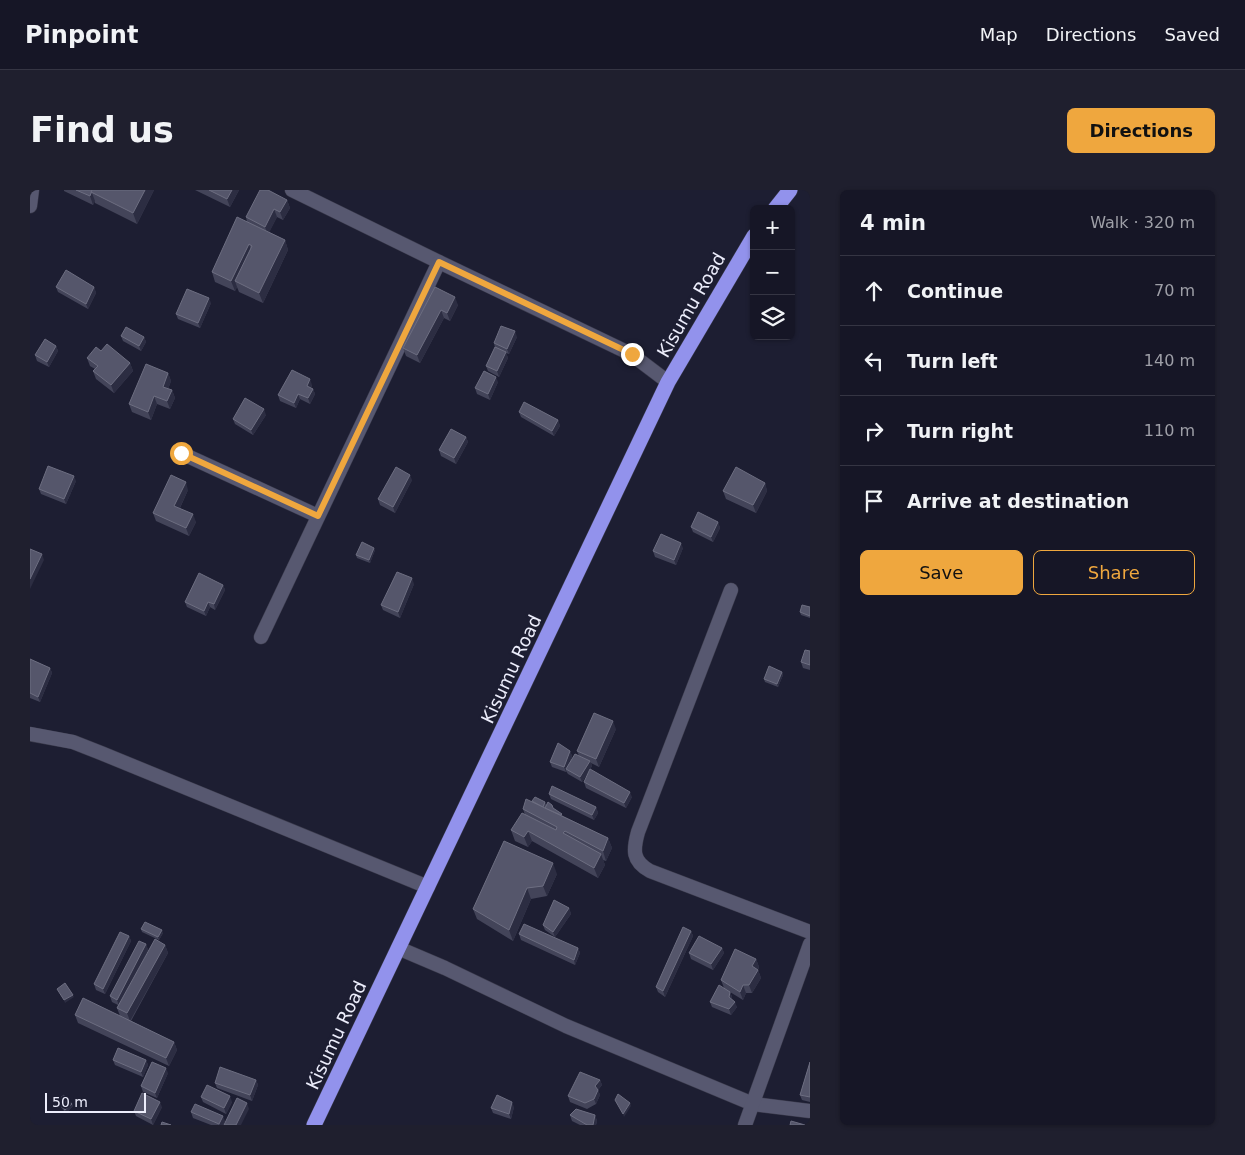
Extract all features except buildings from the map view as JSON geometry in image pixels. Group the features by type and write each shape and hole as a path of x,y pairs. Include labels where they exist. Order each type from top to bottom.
{"highway":[{"path":"779,205 790,190"},
{"name":"Kisumu Road","path":"314,1125 668,382 750,243"}],"street":[{"path":"30,206 32,190"},
{"path":"292,190 632,354 668,382"},
{"path":"261,637 439,262"},
{"path":"181,453 318,516"},
{"path":"731,590 638,832 634,845 635,856 640,866 650,871 810,932"},
{"path":"30,734 73,742 102,753 428,887"},
{"path":"746,1125 810,944"},
{"path":"398,948 445,968 566,1026 754,1104 810,1111"}],"route":[{"path":"181,453 318,516 439,262 632,354"}]}
